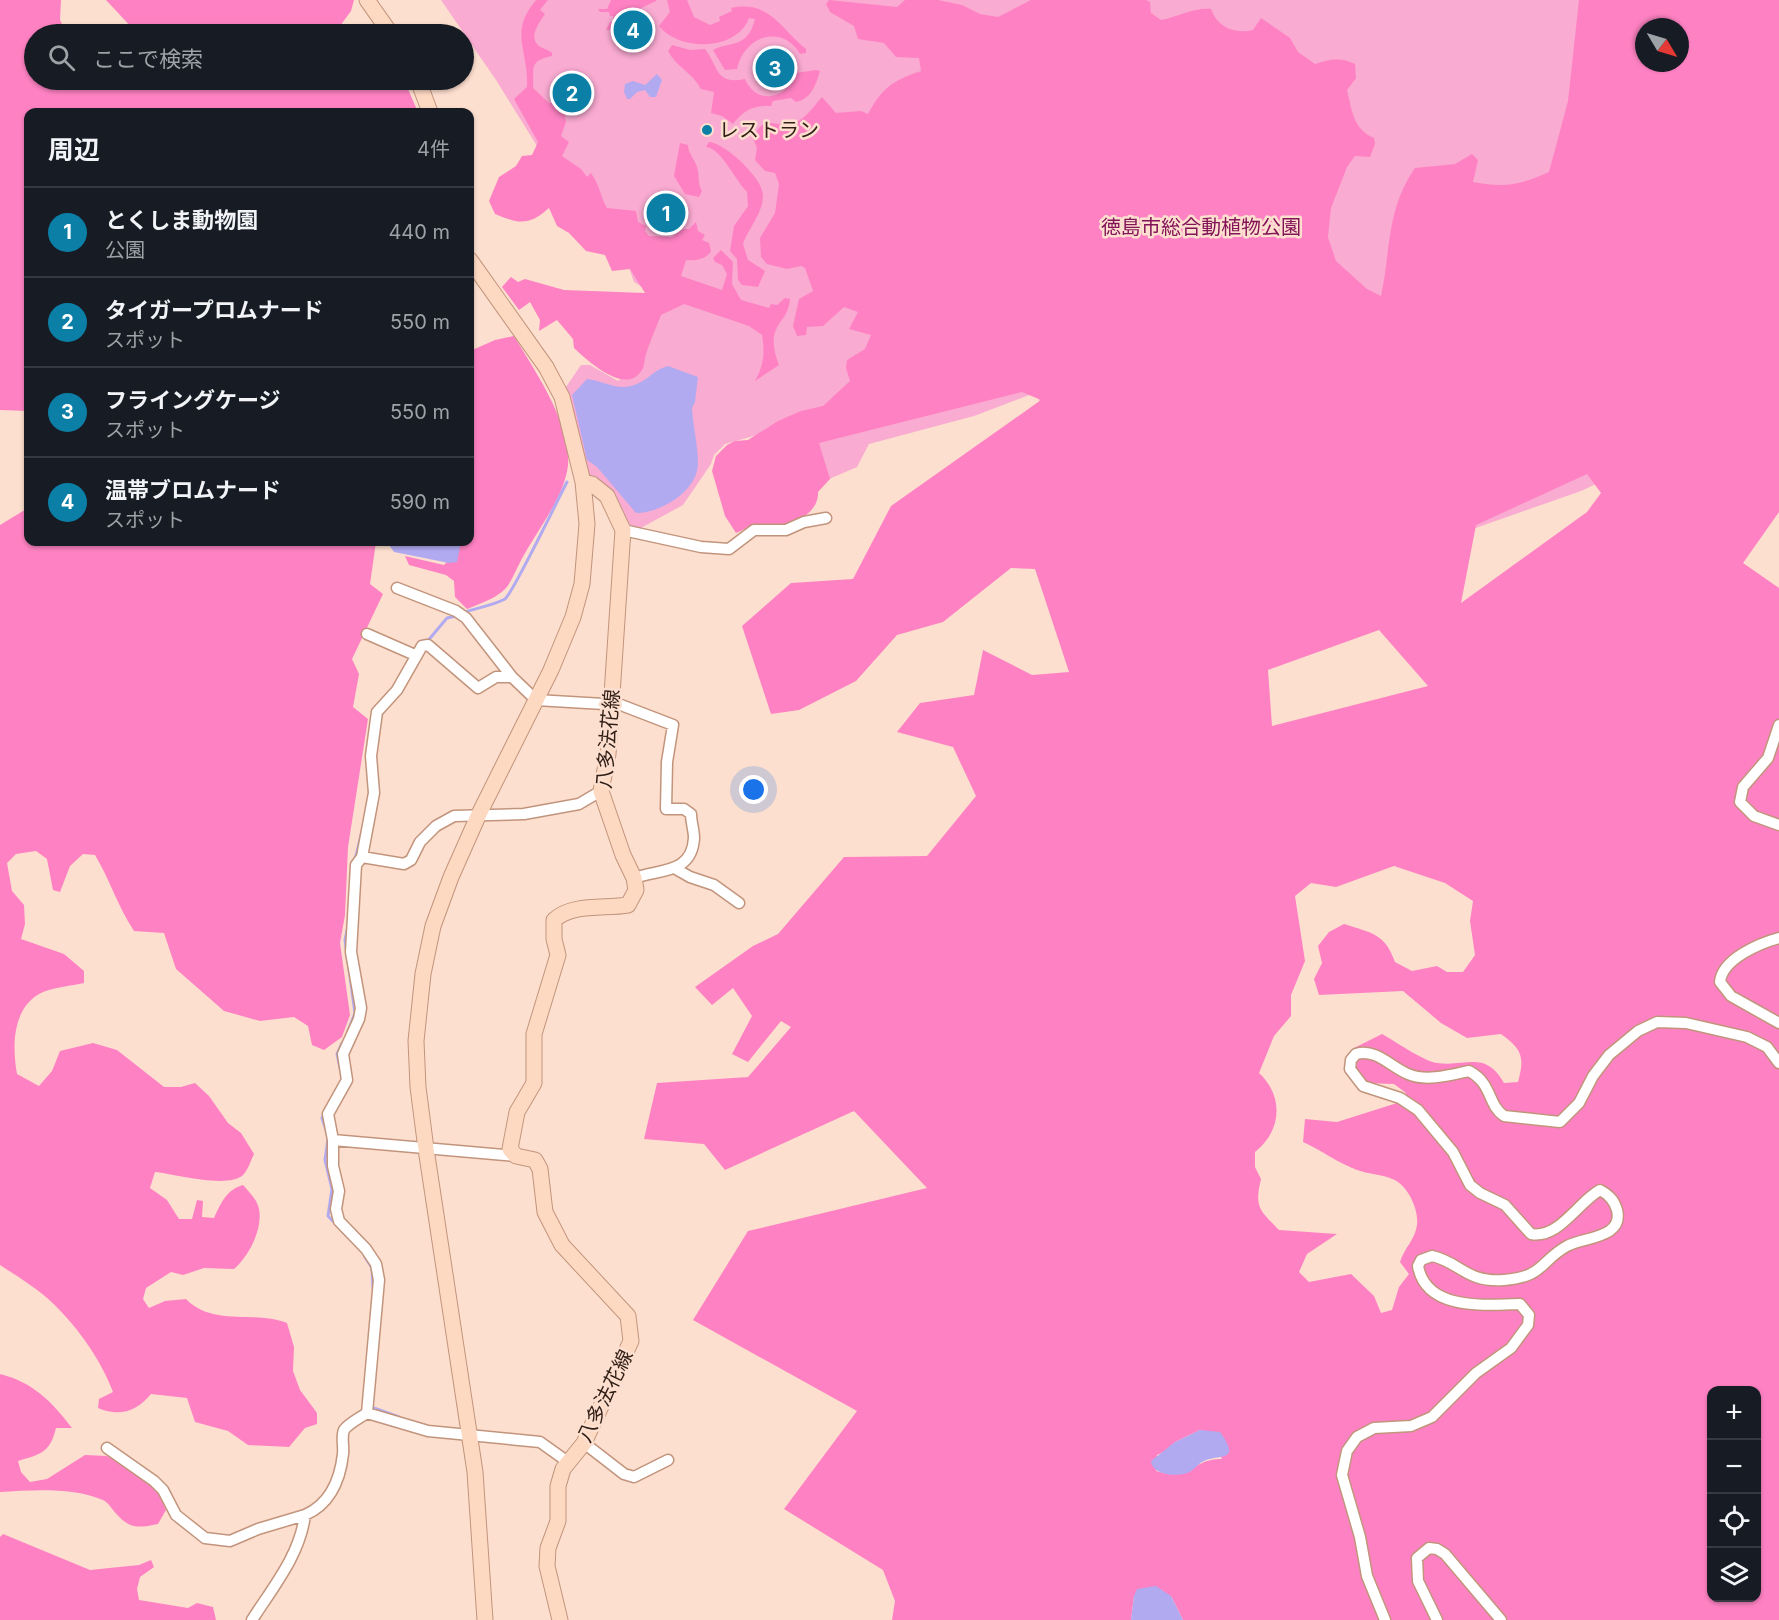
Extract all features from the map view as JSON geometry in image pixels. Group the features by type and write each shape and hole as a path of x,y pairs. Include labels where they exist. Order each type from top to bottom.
{"main road":[{"path":"371,1 385,24"},
{"path":"421,90 428,108"},
{"path":"474,266 546,367 562,397 583,482 587,524 582,584 573,617 536,700 479,814 437,916 423,974 416,1041 418,1087 426,1149 470,1437 485,1620"},
{"name":"八多法花線","path":"583,482 592,484 607,496 623,530 608,754 601,791 623,855 634,878"},
{"path":"516,1155 510,1149 517,1112 534,1083 534,1034 558,955 554,939 554,920 561,914 588,908 628,905 636,890 634,878"},
{"name":"八多法花線","path":"516,1155 535,1160 540,1169 545,1212 562,1245 628,1316 631,1341 584,1443 568,1462 558,1486 558,1521 548,1548 547,1566 560,1620"}],"street":[{"path":"623,530 701,547 729,549 754,530 786,530 804,522 826,518"},
{"path":"397,588 456,611 466,618 512,677 536,700 610,703 674,725 667,762 666,809 684,809 691,814 694,837 689,857 676,869 634,878"},
{"path":"367,634 415,655"},
{"path":"107,1448 154,1480 163,1490 176,1515 206,1538 230,1541 320,1509 329,1498 340,1470 343,1433 346,1428 367,1413 379,1281 376,1264 366,1249 339,1221 336,1209 339,1191 333,1166 333,1140 328,1114 347,1080 343,1054 359,1019 361,1008 351,952 356,864 362,857 374,793 371,756 377,712 397,690 422,646 428,645 478,688 496,677 512,677"},
{"path":"1779,725 1767,758 1743,787 1740,802 1754,816 1779,825"},
{"path":"362,857 404,864 411,860 420,842 436,826 454,816 524,814 579,804 601,791"},
{"path":"676,869 690,877 714,885 739,903"},
{"path":"1779,938 1751,949 1726,968 1720,978 1724,988 1731,996 1779,1023"},
{"path":"1385,1620 1367,1576 1360,1537 1342,1475 1347,1450 1357,1437 1374,1428 1411,1426 1432,1417 1476,1373 1511,1348 1528,1325 1529,1315 1520,1304 1478,1304 1440,1296 1426,1285 1420,1276 1418,1266 1421,1260 1431,1257 1438,1258 1466,1275 1482,1279 1523,1277 1539,1270 1568,1246 1606,1234 1615,1226 1618,1217 1616,1205 1608,1194 1600,1190 1560,1225 1541,1233 1531,1234 1505,1205 1470,1185 1453,1152 1418,1110 1400,1098 1363,1086 1350,1070 1351,1060 1356,1054 1368,1052 1408,1074 1422,1077 1447,1076 1469,1071 1486,1084 1497,1111 1504,1116 1560,1122 1579,1103 1593,1076 1609,1055 1638,1031 1658,1022 1686,1023 1747,1037 1767,1047 1779,1063"},
{"path":"333,1140 516,1155"},
{"path":"367,1413 428,1431 470,1437 540,1442 568,1462"},
{"path":"584,1443 624,1474 634,1477 668,1460"},
{"path":"252,1620 290,1561 303,1529 305,1515"},
{"path":"1437,1620 1418,1581 1418,1558 1429,1548 1437,1549 1445,1554 1501,1620"}],"green space":[{"path":"0,0 61,0 60,20 62,24 24,24 24,90 408,90 416,108 24,108 24,411 0,410"},
{"path":"106,0 354,0 351,11 341,24 128,24"},
{"name":"徳島市総合動植物公園","path":"441,0 1757,0 1676,446 1581,491 1453,536 1041,409 1037,392 974,416 869,444 857,467 813,486 757,435 725,444 714,455 711,464 683,505 639,529 627,529 587,477 576,420 566,387 581,365 590,365 618,381 631,371 650,292 634,282 627,262 560,183 474,48 474,24 458,24"},
{"path":"536,0 548,0 540,10 545,14 534,38 539,46 552,53 552,56 539,60 534,66 533,88 549,103 563,103 566,122 561,136 569,142 562,156 581,169 587,177 591,173 607,208 636,211 638,222 646,226 645,231 649,236 672,237 683,229 689,229 696,222 698,231 705,235 702,240 709,243 711,251 700,259 686,260 681,276 722,290 727,274 722,265 715,262 713,258 721,250 733,262 732,284 741,300 769,308 771,304 777,305 785,298 790,299 788,310 774,338 779,365 755,381 762,364 763,341 762,335 749,326 684,304 661,315 645,356 643,368 636,376 628,380 619,379 598,368 574,348 573,339 557,320 539,331 540,320 530,302 519,310 502,287 511,277 518,282 525,279 564,290 645,293 630,269 612,271 605,255 586,251 569,233 557,226 549,208 536,218 524,222 495,214 489,201 499,177 516,166 522,156 532,155 538,142 514,99 527,87 521,32 523,22"},
{"path":"611,0 656,1 641,8 621,31 606,30 610,22 613,22 613,16 610,16 609,12 600,12 598,9 607,9"},
{"path":"667,0 687,0 694,17 710,25 720,21 719,17 732,11 731,8 756,8 773,18 806,49 806,53 800,54 792,44 784,39 774,36 764,38 747,48 737,69 725,70 713,50 743,39 752,29 755,19 749,18 743,29 733,37 721,42 694,44 668,34 659,26 670,12"},
{"path":"829,0 897,7 905,0 938,0 962,5 980,14 998,17 1031,0 1146,0 1150,2 1151,13 1161,20 1192,11 1211,9 1222,25 1233,30 1246,31 1253,30 1261,18 1290,38 1298,52 1315,64 1345,60 1355,64 1356,78 1347,90 1350,105 1354,118 1362,130 1374,138 1375,144 1370,157 1355,156 1347,167 1331,208 1328,237 1336,261 1367,289 1381,296 1394,215 1399,199 1415,168 1455,164 1472,154 1478,160 1473,182 1494,185 1512,184 1549,172 1568,101 1579,0 1779,0 1779,512 1743,563 1779,588 1779,1620 1183,1620 1171,1596 1134,1596 1131,1620 892,1620 895,1601 883,1570 784,1509 857,1411 693,1320 748,1231 927,1188 854,1111 725,1170 704,1144 644,1139 657,1083 748,1077 791,1027 781,1021 748,1062 732,1054 752,1016 733,988 712,1005 695,987 753,946 778,934 844,857 927,856 976,796 953,747 897,732 920,703 974,695 983,650 1032,675 1069,672 1035,569 1011,568 943,622 897,635 856,681 799,710 771,714 742,626 791,583 853,579 891,506 1041,400 1022,392 819,443 830,479 818,492 815,505 805,516 785,524 760,524 736,533 725,516 712,471 716,456 727,445 735,441 748,440 778,421 801,411 823,406 850,381 846,368 847,360 865,349 871,335 849,329 858,312 844,307 823,326 807,327 806,335 797,336 793,326 799,299 813,291 805,268 801,266 787,269 767,264 761,257 760,238 775,213 779,184 775,173 765,171 755,160 757,148 753,138 757,130 766,123 786,124 802,119 822,97 836,113 861,111 868,114 889,86 921,71 919,58 896,57 884,43 858,39 854,26 830,12 826,4","holes":["1587,474 1601,493 1587,512 1461,603 1476,525","1379,630 1428,686 1272,726 1268,670","1394,866 1445,883 1473,901 1470,921 1475,955 1463,972 1447,972 1437,966 1412,971 1395,962 1382,940 1344,924 1329,932 1318,946 1322,963 1314,979 1319,995 1403,991 1441,1023 1467,1038 1501,1034 1514,1044 1520,1054 1521,1066 1518,1082 1504,1083 1497,1073 1482,1063 1437,1063 1417,1055 1382,1034 1354,1048 1348,1061 1364,1083 1394,1084 1406,1093 1397,1103 1337,1122 1305,1119 1303,1142 1350,1167 1394,1180 1406,1190 1414,1204 1417,1218 1416,1230 1400,1262 1409,1274 1399,1287 1392,1310 1381,1313 1374,1296 1351,1274 1309,1282 1299,1272 1307,1254 1337,1234 1279,1230 1260,1208 1258,1196 1261,1179 1255,1167 1255,1152 1271,1134 1276,1113 1273,1092 1259,1073 1274,1036 1291,1016 1291,995 1305,961 1295,896 1311,883 1336,887","1200,1430 1209,1432 1222,1459 1204,1462 1178,1474 1156,1471 1157,1455 1168,1450 1175,1442"]},
{"path":"672,45 690,50 705,49 723,77 735,80 745,79 750,88 764,96 780,93 792,82 796,73 820,71 815,86 806,98 796,102 791,98 773,101 771,106 759,106 745,112 733,124 722,116 711,113 714,92 701,89 698,83 671,57 668,51"},
{"path":"709,142 724,148 733,155 751,172 762,189 761,209 743,244 748,260 765,271 758,287 742,285 738,280 737,259 730,251 734,226 748,206 747,192 717,153 706,147"},
{"path":"680,143 688,145 696,164 702,191 699,197 685,194 674,176"},
{"path":"514,336 541,381 564,432 568,465 558,498 507,586 494,597 467,609 455,597 454,581 446,575 409,565 405,556 444,565 455,553 456,546 474,546 474,349 495,340"},
{"path":"24,510 24,546 375,546 370,584 383,594 352,659 359,674 353,707 368,719 348,847 345,915 340,943 350,1015 342,1037 324,1050 312,1045 308,1026 294,1017 260,1021 224,1011 176,969 164,933 134,931 95,855 83,854 70,866 60,892 53,890 47,859 36,851 16,854 7,863 12,891 24,905 25,924 21,939 64,954 84,971 84,983 43,992 25,1007 16,1028 17,1074 39,1086 52,1071 60,1051 93,1043 117,1050 164,1087 181,1087 195,1083 209,1096 228,1123 241,1133 254,1154 243,1175 226,1181 201,1180 155,1172 150,1188 167,1200 179,1219 192,1219 197,1200 203,1201 202,1217 214,1218 228,1194 243,1185 256,1202 260,1217 254,1242 240,1264 234,1269 204,1268 183,1275 171,1272 146,1288 143,1299 149,1308 165,1301 186,1299 197,1308 209,1313 275,1319 287,1323 294,1347 293,1371 300,1390 317,1413 317,1424 305,1428 289,1447 248,1445 228,1431 195,1422 187,1398 151,1394 139,1405 127,1411 113,1412 98,1408 99,1399 113,1392 101,1366 85,1341 46,1297 0,1265 0,525"},
{"path":"0,1374 22,1382 41,1394 72,1428 56,1428 47,1448 18,1461 21,1472 30,1482 47,1479 85,1455 107,1456 132,1469 156,1487 166,1510 158,1524 132,1526 118,1516 104,1501 79,1493 52,1490 0,1492"},
{"path":"3,1534 90,1570 139,1565 151,1560 154,1567 140,1577 137,1589 139,1600 188,1608 197,1603 213,1607 216,1620 0,1620 0,1537"}],"shaded area":[{"path":"657,74 662,80 656,97 650,97 645,90 627,99 624,92 625,84 633,81 645,85"},
{"path":"668,366 698,377 695,402 692,408 698,457 696,474 684,492 676,499 656,509 636,513 597,467 587,460 572,395 587,379 619,387 632,386"},
{"path":"390,546 460,546 457,562 449,563 394,552"},
{"path":"1200,1430 1220,1432 1229,1453 1226,1456 1208,1459 1186,1473 1174,1475 1156,1470 1151,1461 1175,1442"},
{"path":"1156,1586 1171,1596 1183,1620 1131,1620 1137,1589"}],"waterway":[{"path":"465,612 491,605 505,599 510,593 567,482"},
{"path":"426,643 447,618 456,616"},
{"path":"355,860 361,835"},
{"path":"348,926 345,940 355,1013 348,1031"},
{"path":"340,1068 337,1054 342,1043"},
{"path":"324,1114 322,1118 326,1130"},
{"path":"328,1139 325,1160 332,1189 328,1216 356,1245"},
{"path":"365,1257 372,1268 373,1288"},
{"path":"371,1407 399,1417"}],"place":[{"name":"温帯ブロムナード","path":"633,30"},
{"name":"フライングケージ","path":"775,68"},
{"name":"タイガープロムナード","path":"572,93"},
{"name":"レストラン","path":"707,130"},
{"name":"とくしま動物園","path":"666,213"}]}
